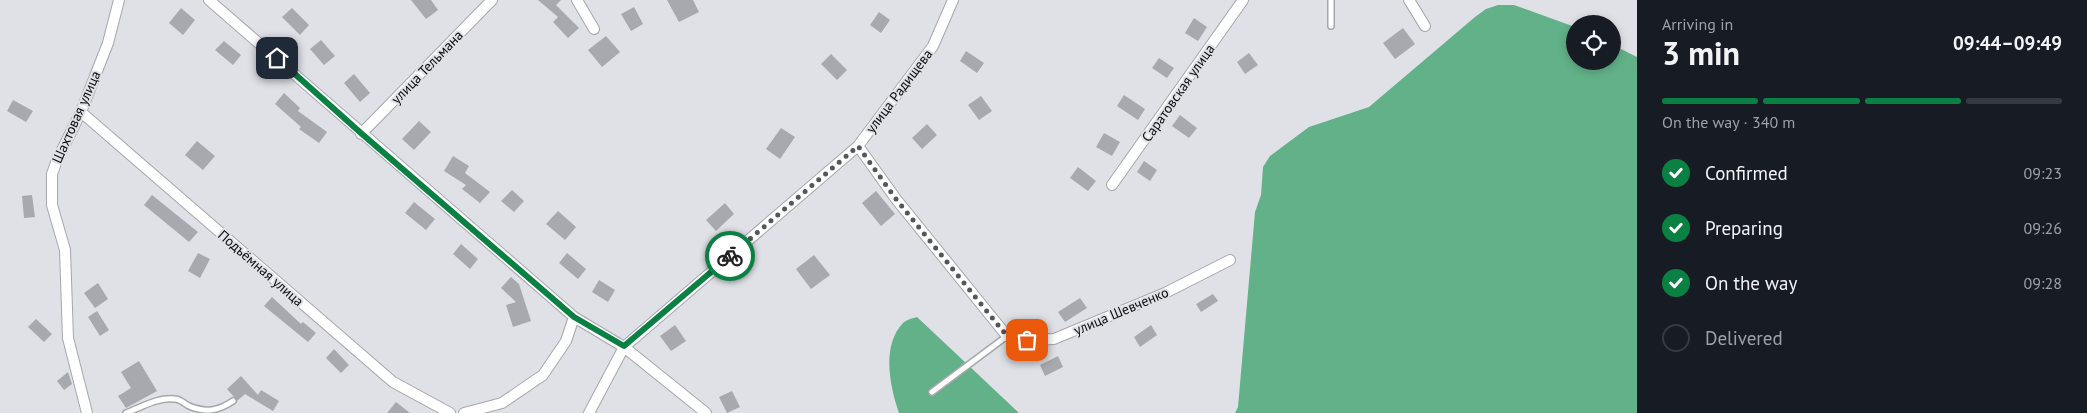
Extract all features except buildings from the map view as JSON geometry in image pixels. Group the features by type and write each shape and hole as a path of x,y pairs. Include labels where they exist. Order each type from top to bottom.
{"street":[{"name":"Шахтовая улица","path":"87,413 68,338 65,250 52,205 52,174 81,112 108,43 119,0"},
{"path":"209,0 574,317 624,346 706,413"},
{"name":"улица Тельмана","path":"362,134 492,0"},
{"path":"577,0 594,29"},
{"name":"улица Радищева","path":"624,346 858,146 933,46 953,0"},
{"name":"Саратовская улица","path":"1112,185 1243,0"},
{"path":"1409,0 1425,26"},
{"name":"Подъёмная улица","path":"81,112 393,382 450,413"},
{"path":"858,146 896,199 1007,336"},
{"name":"улица Шевченко","path":"1007,336 1027,340 1054,339 1165,293 1230,260"},
{"path":"464,413 502,403 543,375 566,341 574,317"},
{"path":"589,413 624,346"}],"lane":[{"path":"1330,0 1331,26"},
{"path":"932,392 1007,336"},
{"path":"126,413 156,400 177,399 191,408 204,412 217,411 233,401"}],"green space":[{"path":"1498,5 1514,5 1566,24 1566,70 1621,70 1621,49 1637,57 1637,413 1235,413 1238,407 1255,212 1261,195 1263,167 1270,156 1309,127 1369,107 1486,9"},
{"path":"917,317 1019,413 899,413 889,367 892,343 896,332 903,323"}],"way so far":[{"path":"730,256 858,146 896,199 1007,336 1027,340"}],"route":[{"path":"277,58 574,317 624,346 730,256"}]}
